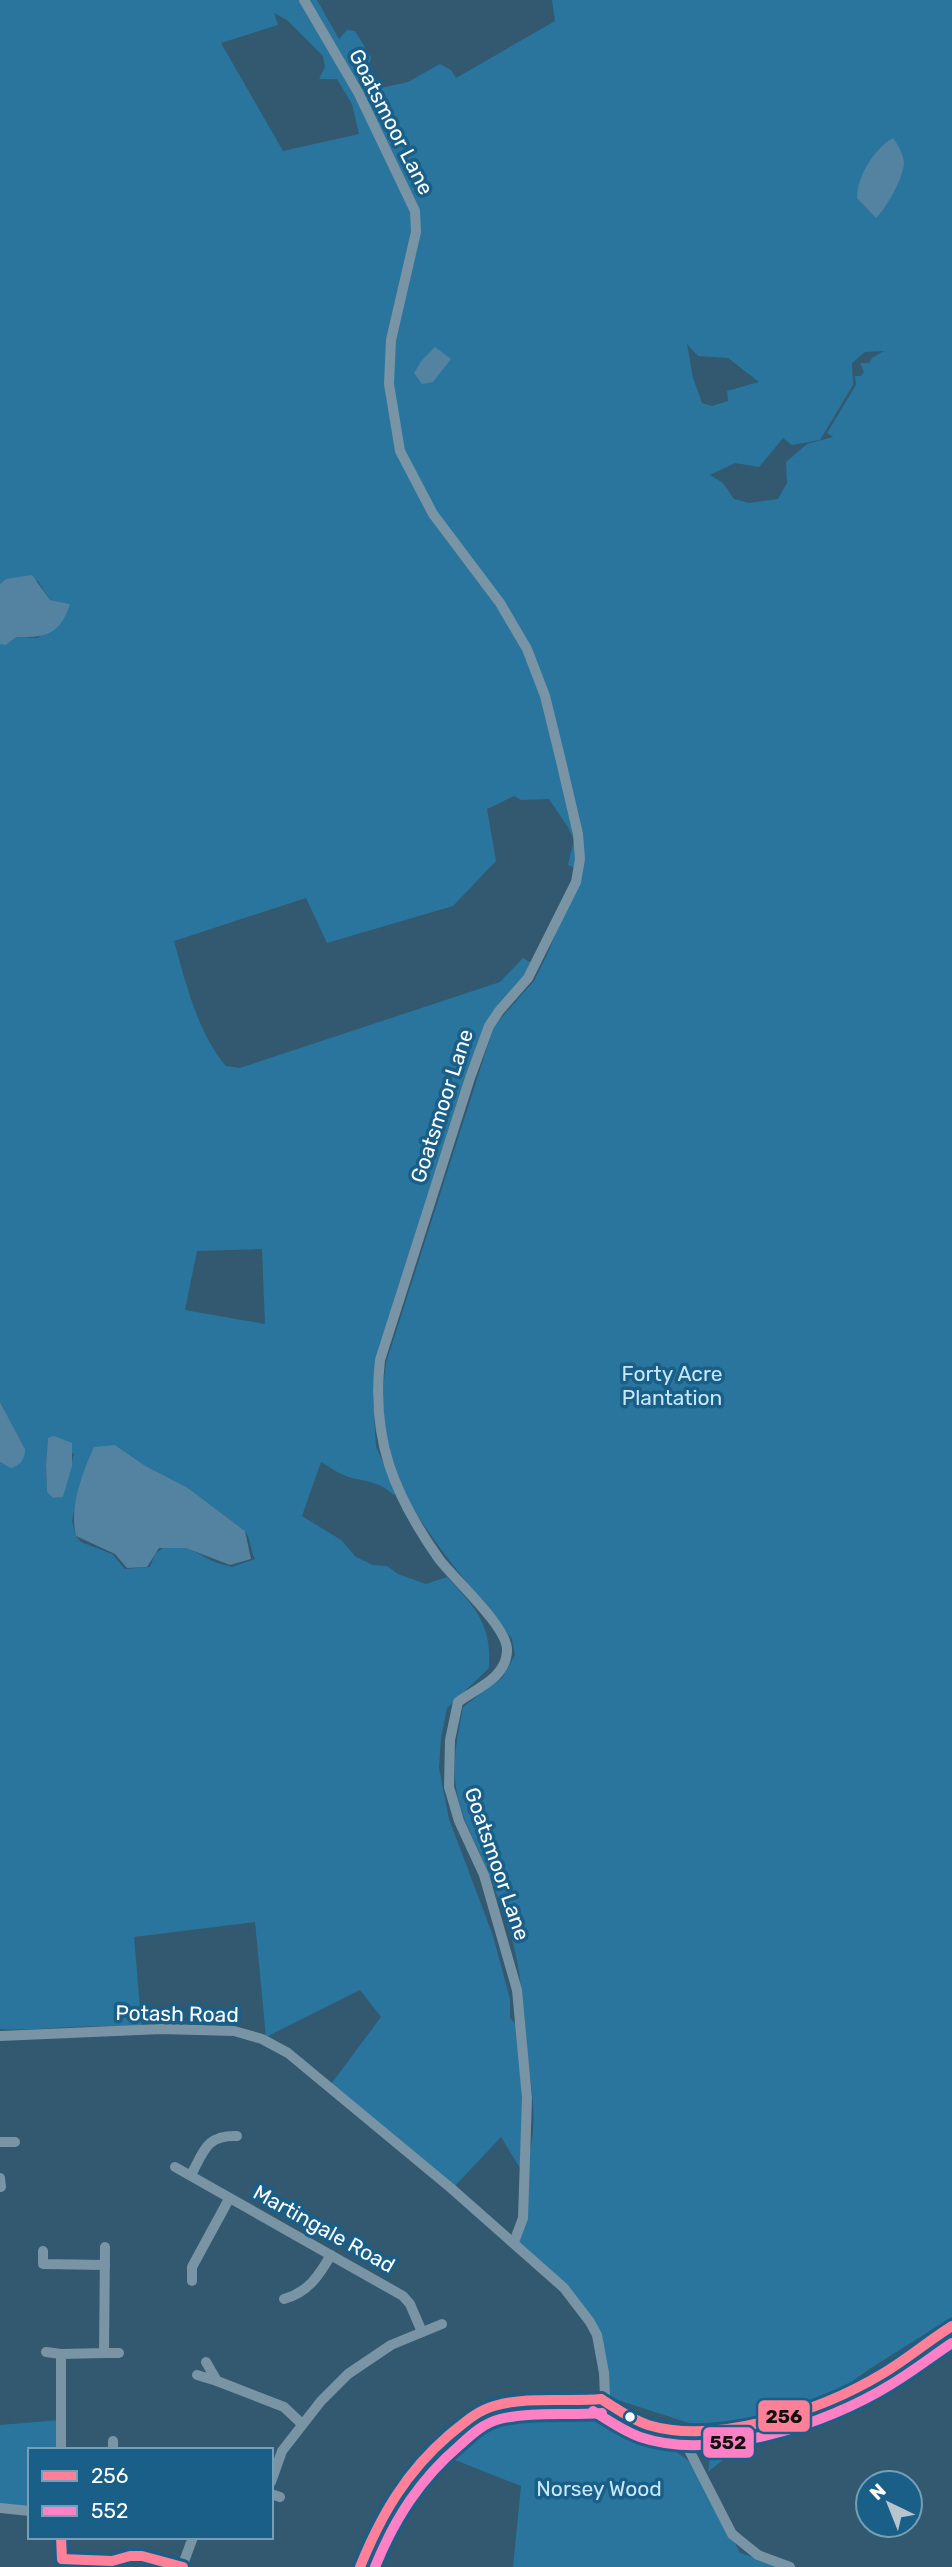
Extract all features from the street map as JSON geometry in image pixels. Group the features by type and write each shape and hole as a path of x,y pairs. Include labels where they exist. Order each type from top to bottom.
{"street":[{"name":"Goatsmoor Lane","path":"304,0 359,94 415,211 416,232 391,341 389,384 400,451 433,514 500,603 527,649 545,696 578,834 580,859 576,881 528,978 489,1026 380,1360 377,1384 383,1448 407,1506 440,1560 472,1595 507,1641 507,1655 496,1678 457,1702 450,1740 449,1787 459,1821 484,1875 517,1990 527,2098 523,2218 513,2242"},
{"name":"Potash Road","path":"0,2036 162,2029 234,2031 262,2039 288,2053 564,2288 590,2322 601,2353 603,2397"},
{"path":"191,2175 210,2141 219,2137 237,2136"},
{"path":"0,2142 15,2142"},
{"name":"Martingale Road","path":"176,2167 403,2296 410,2304 422,2332"},
{"path":"0,2178 1,2187"},
{"path":"192,2281 192,2267 229,2199"},
{"path":"104,2353 105,2246"},
{"path":"43,2251 43,2269 105,2265"},
{"path":"285,2299 304,2290 315,2280 331,2255"},
{"path":"273,2476 282,2451 302,2424 348,2374 391,2345 442,2324"},
{"path":"652,2426 714,2431 810,2410 882,2374 952,2326"},
{"path":"47,2352 119,2353"},
{"path":"61,2354 61,2448"},
{"path":"206,2362 217,2381"},
{"path":"197,2375 284,2407 302,2424"},
{"path":"360,2567 373,2532 394,2492 430,2450 478,2411 496,2405 529,2401 603,2397 630,2417 652,2426 688,2448 732,2534 758,2555 790,2567"},
{"path":"0,2508 28,2511"},
{"path":"61,2539 62,2563 112,2561 142,2556 183,2567 192,2539"}],"green space":[{"name":"Forty Acre Plantation","path":"0,0 317,0 339,39 347,30 355,31 371,57 366,76 376,89 408,82 440,64 451,70 456,78 555,21 552,0 952,0 952,2317 810,2410 756,2422 751,2437 708,2472 714,2431 605,2396 597,2335 564,2288 514,2242 523,2218 523,2173 501,2137 452,2189 329,2087 381,2017 360,1990 266,2037 255,1922 134,1937 142,2031 107,2026 0,2029 0,1462 3,1464 25,1449 0,1402 0,640 16,637 38,638 70,604 50,600 38,581 6,579 0,584","holes":["274,13 287,20 323,56 325,67 319,79 337,79 352,104 359,134 283,151 221,43 278,25","687,344 698,356 728,358 759,382 727,391 728,401 712,406 702,403 693,378","884,351 869,363 860,363 864,372 861,376 855,376 856,385 827,433 833,437 807,444 786,462 787,483 778,499 749,503 734,499 723,483 710,475 735,463 759,467 783,438 792,445 820,440 853,385 852,363 865,352","514,796 521,800 549,799 574,840 568,865 578,869 585,860 534,981 494,1026 386,1363 383,1418 386,1448 408,1500 440,1548 512,1639 515,1655 502,1678 463,1707 455,1767 461,1809 501,1907 519,1972 534,2115 532,2142 524,2170 520,2029 510,2018 510,1999 493,1936 449,1819 439,1768 447,1708 489,1668 488,1639 480,1617 447,1577 426,1584 398,1574 387,1566 373,1565 356,1557 341,1540 302,1516 321,1462 348,1477 379,1485 394,1495 397,1491 376,1447 373,1399 489,1026 535,965 523,958 500,982 240,1068 226,1066 208,1039 194,1006 174,941 306,898 327,943 453,906 496,861 487,809","262,1249 265,1324 185,1310 197,1251","48,1439 74,1454 63,1497 53,1498 47,1492 46,1465","115,1445 144,1465 188,1488 245,1531 255,1559 232,1567 214,1562 186,1547 164,1547 155,1554 150,1567 125,1569 112,1554 81,1542 76,1536 72,1521 81,1479"]},
{"name":"Norsey Wood","path":"602,2402 630,2417 698,2468 740,2553 785,2567 513,2567 521,2486 430,2450 496,2405"},
{"path":"60,2420 61,2448 28,2448 28,2511 0,2508 0,2425"}],"shaded area":[{"path":"893,138 903,157 903,170 893,193 876,218 857,198 858,190 868,164 879,149"},
{"path":"435,347 451,359 433,382 422,384 414,373"},
{"path":"32,575 50,600 70,604 66,614 51,632 16,637 6,645 0,644 0,584 6,579"},
{"path":"0,1402 25,1449 22,1461 11,1468 0,1462"},
{"path":"54,1436 72,1443 72,1466 63,1497 53,1498 47,1492 46,1465 48,1438"},
{"path":"115,1445 144,1465 188,1488 245,1531 251,1559 230,1565 186,1548 159,1548 147,1567 127,1568 115,1554 76,1536 75,1502 89,1457 94,1447"}],"transit line":[{"name":"256","path":"601,2399 629,2417 648,2425 675,2430 737,2428 800,2411 858,2387 891,2369 952,2326"},
{"name":"552","path":"593,2411 634,2435 669,2444 735,2442 769,2435 835,2413 890,2385 952,2343"},
{"name":"256","path":"360,2567 386,2512 407,2479 434,2449 470,2418 487,2408 507,2403 601,2399"},
{"name":"552","path":"375,2567 410,2500 446,2458 478,2429 494,2421 513,2417 602,2413"},
{"name":"256","path":"61,2539 62,2559 112,2561 142,2556 183,2567"}]}
